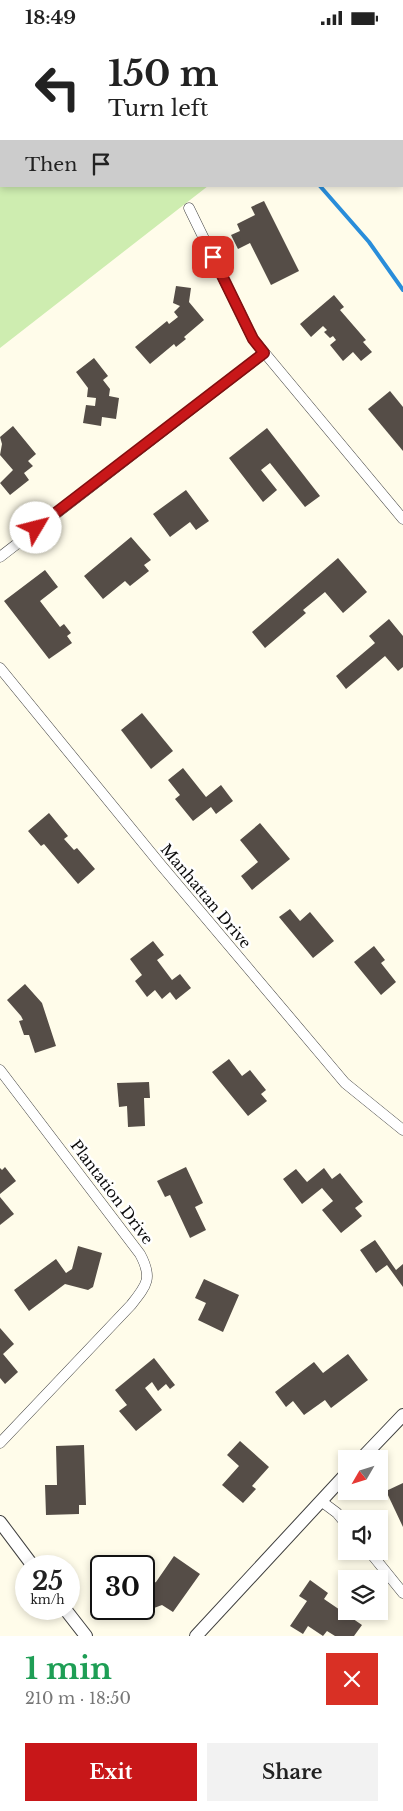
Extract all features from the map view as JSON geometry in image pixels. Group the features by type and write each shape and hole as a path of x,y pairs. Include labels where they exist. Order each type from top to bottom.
{"street":[{"path":"189,208 253,339 403,519"},
{"path":"0,557 264,353"},
{"name":"Manhattan Drive","path":"0,668 161,865 345,1083 403,1130"},
{"name":"Plantation Drive","path":"0,1070 140,1254 148,1269 144,1289 131,1305 0,1443"},
{"path":"370,1450 403,1415"},
{"path":"196,1636 338,1483"},
{"path":"321,1501 338,1514"},
{"path":"0,1522 25,1555"},
{"path":"376,1560 403,1593"},
{"path":"74,1620 86,1636"}],"green space":[{"path":"0,187 207,187 0,348"}],"building":[{"path":"264,201 299,271 271,285 250,243 238,249 231,235 240,231 237,224 255,215 251,207"},
{"path":"176,286 191,288 189,302 204,320 184,337 186,339 176,347 174,344 150,364 135,347 167,321 169,324 178,317 174,312 180,306 173,303"},
{"path":"334,295 344,307 340,310 366,340 363,342 372,352 361,361 353,352 343,361 330,345 336,340 333,336 330,338 324,332 327,330 323,326 311,337 300,324"},
{"path":"94,358 108,376 103,380 110,389 109,396 119,398 116,419 102,417 101,426 83,423 86,405 95,406 96,398 87,397 88,388 76,372"},
{"path":"390,391 403,407 403,451 368,409"},
{"path":"13,426 36,454 28,461 33,466 24,473 29,480 10,495 0,483 13,470 0,455 2,444 0,437"},
{"path":"267,428 320,496 305,507 270,463 261,470 277,490 263,502 229,458"},
{"path":"186,490 209,521 196,530 190,522 170,537 153,514"},
{"path":"131,537 151,560 144,565 149,571 130,586 125,581 103,599 84,576"},
{"path":"338,558 367,592 343,613 325,592 303,610 306,613 265,648 252,632"},
{"path":"45,570 58,587 40,601 60,627 64,624 71,633 67,636 72,643 49,659 4,601"},
{"path":"389,619 403,636 403,667 398,671 385,656 346,689 336,676 375,643 369,636"},
{"path":"142,713 173,751 151,769 121,730"},
{"path":"183,768 206,797 221,785 233,801 216,814 211,807 193,821 175,799 180,795 168,780"},
{"path":"49,813 68,836 64,839 74,850 77,848 95,869 78,884 44,844 41,846 28,831"},
{"path":"260,823 290,859 252,890 241,876 258,862 240,840"},
{"path":"290,909 300,921 310,912 334,941 313,958 279,917"},
{"path":"153,941 164,955 157,960 172,980 180,974 191,988 176,1000 170,992 162,999 155,990 147,997 135,981 142,975 130,959"},
{"path":"374,946 385,960 381,963 396,982 381,995 354,962"},
{"path":"25,984 42,1003 56,1046 35,1053 29,1035 24,1035 19,1021 23,1020 21,1016 7,1000"},
{"path":"229,1059 242,1076 250,1070 266,1090 261,1094 267,1101 248,1116 212,1072"},
{"path":"149,1082 150,1098 144,1098 145,1126 128,1127 127,1106 119,1107 117,1083"},
{"path":"5,1167 16,1181 0,1194 0,1168 2,1170"},
{"path":"186,1167 203,1203 195,1207 206,1230 190,1238 170,1195 165,1197 157,1181"},
{"path":"324,1168 332,1179 340,1173 363,1202 355,1208 362,1216 341,1233 322,1210 333,1201 322,1188 302,1204 283,1179 296,1169 307,1182"},
{"path":"0,1197 14,1214 0,1225"},
{"path":"375,1240 396,1270 403,1264 403,1287 387,1265 376,1273 360,1250"},
{"path":"78,1246 102,1253 93,1287 88,1290 65,1284 29,1311 14,1290 56,1259 66,1273 72,1269"},
{"path":"204,1279 239,1295 223,1332 198,1320 206,1303 195,1298"},
{"path":"0,1328 14,1344 3,1354 18,1372 5,1384 0,1378"},
{"path":"348,1354 368,1380 331,1408 325,1400 304,1415 293,1401 286,1407 275,1392 314,1362 323,1373"},
{"path":"154,1358 175,1385 170,1389 166,1384 158,1391 152,1382 145,1388 162,1410 136,1431 119,1411 127,1405 115,1390"},
{"path":"240,1441 269,1467 252,1486 256,1489 243,1503 222,1485 239,1466 227,1455"},
{"path":"84,1445 86,1505 79,1505 79,1514 46,1515 45,1485 57,1485 56,1446"},
{"path":"403,1483 403,1527 388,1495 388,1490"},
{"path":"174,1556 200,1574 173,1612 162,1605 155,1608 156,1582"},
{"path":"310,1580 328,1593 324,1599 338,1609 338,1620 355,1620 362,1625 354,1636 335,1636 327,1631 323,1636 308,1626 303,1634 290,1626 307,1601 299,1596"}],"waterway":[{"path":"321,187 369,242 403,290"}],"route":[{"path":"36,528 264,353 253,339 213,257"}]}
